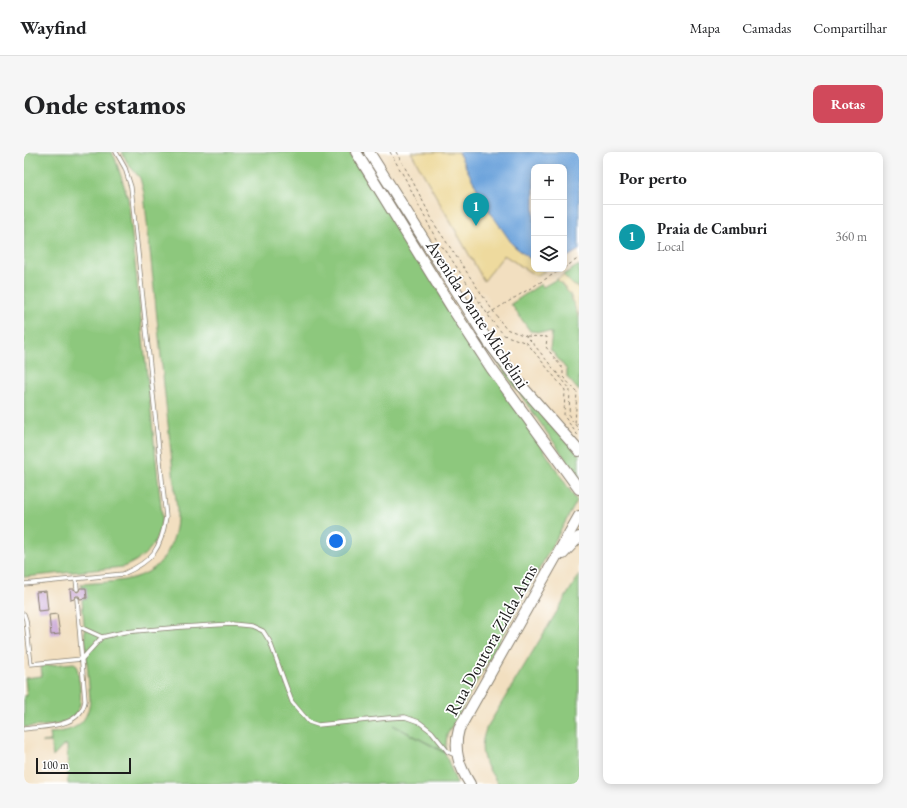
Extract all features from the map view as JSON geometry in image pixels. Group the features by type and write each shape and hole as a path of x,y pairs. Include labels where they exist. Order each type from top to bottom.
{"main road":[{"name":"Avenida Dante Michelini","path":"356,152 486,361 579,489"},
{"name":"Avenida Dante Michelini","path":"369,152 489,342 521,384 576,440 579,451"},
{"name":"Rua Doutora Zilda Arns","path":"470,784 462,771 457,756 458,735 463,722 552,567 579,516"},
{"path":"552,567 579,537"}],"lane":[{"path":"24,584 122,574 144,563 154,553 164,533 166,517 131,187 125,168 116,152"},
{"path":"76,579 76,589"},
{"path":"24,729 67,723 74,719 84,709 86,700 77,599"},
{"path":"24,614 31,664 82,659 102,637 124,632 232,624 252,626 262,631 270,642 292,702 309,722 318,725 405,717 419,722 432,732 448,752 457,756"},
{"path":"80,627 102,637"}],"path":[{"path":"390,152 439,245 444,248 488,314 504,335 527,343 565,390 564,416 576,440"},
{"path":"396,152 435,225 506,329 526,336 547,338 546,347 563,370 563,377 579,393"},
{"path":"567,266 579,258"},
{"path":"488,314 557,272"},
{"path":"526,336 570,390 569,416 579,430"},
{"path":"575,424 577,392"}],"green space":[{"path":"24,152 111,152 115,158 128,198 162,516 158,534 151,548 139,559 123,567 24,577"},
{"path":"122,152 349,152 577,501 447,735 445,752 393,725 445,753 457,784 68,784 67,745 64,745 53,757 51,742 42,742 51,741 50,733 73,728 78,725 83,721 89,708 90,699 82,599 87,598 86,588 81,588 81,584 124,580 141,576 153,569 163,559 175,534 177,510 144,193 140,178 128,164"},
{"path":"579,265 579,288 573,285 563,275"},
{"path":"557,279 570,294 579,318 579,391 567,377 567,370 550,349 552,333 530,331 511,304 541,284 543,287"},
{"path":"491,353 579,455 579,478"},
{"path":"579,575 579,784 498,784 486,764 482,752 483,738 486,729"},
{"path":"74,663 77,665 80,693 80,703 76,714 63,722 47,726 24,727 24,696 27,696 25,678 42,676 41,666"}],"sand":[{"path":"411,152 458,152 513,245 531,260 531,272 543,272 536,276 504,255 484,281"},
{"path":"563,275 573,285 579,288 579,318 570,294 557,279"}],"water":[{"path":"458,152 579,152 579,250 567,257 567,164 531,164 531,260 513,245 486,206"}],"building":[{"path":"80,588 86,588 87,598 80,599 79,596 76,596 71,600 70,589 74,589 77,592"},
{"path":"46,591 48,610 38,611 36,592"},
{"path":"57,614 60,634 51,635 49,615"}],"place":[{"name":"Praia de Camburi","path":"476,226"}]}
